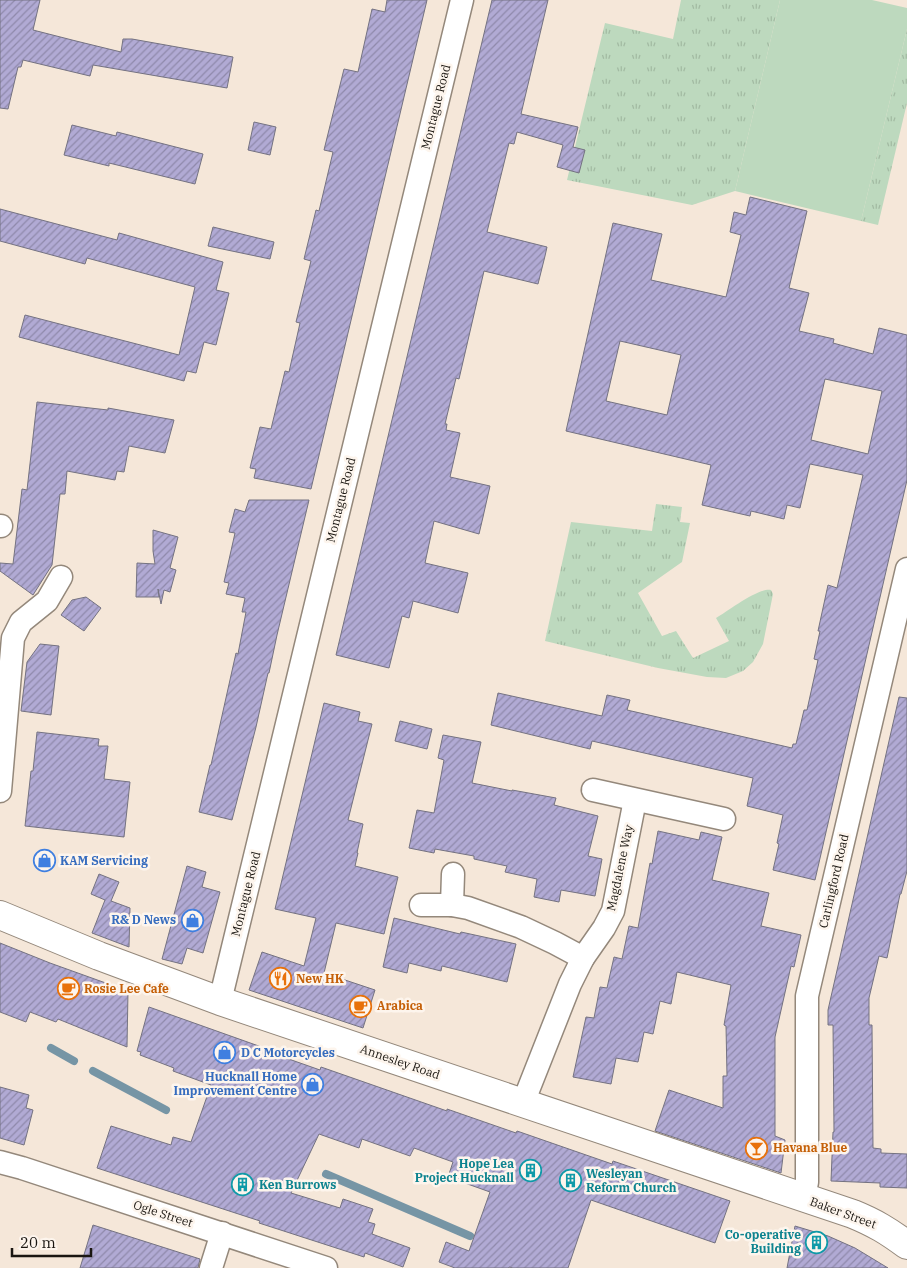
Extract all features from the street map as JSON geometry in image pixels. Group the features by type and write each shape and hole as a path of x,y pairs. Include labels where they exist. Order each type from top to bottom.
{"street":[{"name":"Montague Road","path":"220,1001 462,0"},
{"name":"Carlingford Road","path":"804,1198 807,1182 807,996 907,569"},
{"path":"0,791 13,638 21,622 47,601 61,576"},
{"path":"593,790 724,819"},
{"name":"Magdalene Way","path":"522,1103 570,984 583,958 604,928 613,910 635,800"},
{"path":"452,905 453,874"},
{"path":"421,905 452,905 468,908 556,942 583,958"},
{"name":"Annesley Road","path":"0,915 99,956 220,1001 804,1198"},
{"name":"Ogle Street","path":"0,1162 326,1268"},
{"name":"Baker Street","path":"804,1198 874,1223 905,1238"},
{"path":"211,1268 222,1233"}],"green space":[{"path":"681,0 780,0 735,191 692,205 567,180 605,23 673,39"},
{"path":"780,0 872,0 907,8 907,29 861,221 735,191"},
{"path":"907,29 907,103 878,225 861,221"},
{"path":"656,504 682,507 680,522 690,523 682,562 638,593 662,636 676,631 693,658 729,641 716,618 751,596 759,592 771,590 773,594 763,644 753,662 743,671 726,678 707,677 658,668 545,641 571,522 652,531"}],"building":[{"path":"0,0 40,0 33,30 76,41 121,52 123,39 132,39 233,57 227,88 93,65 90,76 23,60 21,67 18,67 8,109 0,108"},
{"path":"387,0 427,0 311,489 254,478 256,469 250,468 260,427 271,429 285,371 289,372 300,323 296,322 311,261 304,259 316,210 319,211 333,152 324,150 344,69 358,72 372,9 385,12"},
{"path":"492,0 548,0 521,114 578,127 573,147 585,150 579,173 557,167 563,145 517,132 514,144 509,143 487,232 547,247 545,256 538,284 484,271 459,379 456,378 445,424 447,424 446,430 460,433 450,477 490,486 479,534 434,521 425,563 468,573 458,613 413,601 409,618 402,616 389,668 336,655"},
{"path":"254,122 276,127 270,155 248,150"},
{"path":"72,125 116,136 117,132 203,154 195,184 109,163 109,166 64,155"},
{"path":"750,197 807,211 789,288 809,293 799,331 834,339 833,343 873,354 879,328 907,335 907,480 815,880 773,870 783,815 747,806 753,778 592,741 590,749 491,725 498,693 602,716 607,695 630,700 627,710 792,748 793,744 796,744 804,710 807,710 818,660 814,659 828,585 837,588 863,475 810,464 800,508 787,505 784,519 751,511 750,516 702,505 711,465 566,431 613,223 662,234 651,280 726,297 741,235 730,232 734,212 746,215","holes":["620,341 681,355 667,415 606,401","825,379 882,391 868,454 811,440"]},
{"path":"0,209 117,240 119,233 223,262 216,290 229,293 216,345 204,342 196,373 187,371 184,381 19,337 25,315 179,355 195,287 87,258 85,264 0,241"},
{"path":"213,227 274,242 270,259 208,246"},
{"path":"37,402 108,410 108,408 174,420 165,453 129,446 124,472 117,471 115,480 67,471 65,494 60,494 52,565 33,595 0,571 0,563 13,564 22,489 27,490"},
{"path":"249,500 309,500 269,673 232,820 199,812 236,653 238,654 246,612 242,612 245,598 226,594 229,583 224,582 235,533 229,532 235,509 245,512"},
{"path":"153,530 178,537 170,568 176,570 170,592 164,590 161,604 158,589 159,597 136,597 137,563 155,564"},
{"path":"86,597 101,608 84,631 61,615 72,600"},
{"path":"40,644 59,646 51,715 21,711 27,662"},
{"path":"899,697 907,698 907,871 900,894 887,958 879,956 869,998 869,1025 872,1025 873,1148 881,1149 881,1153 907,1154 907,1188 880,1187 880,1183 831,1181 834,1132 833,1025 828,1025 828,1010"},
{"path":"324,703 360,712 358,721 372,724 348,820 363,824 355,866 398,877 384,934 336,923 324,973 375,990 363,1028 249,990 262,952 304,966 316,918 275,909"},
{"path":"400,721 432,729 427,749 395,741"},
{"path":"37,732 99,739 98,746 108,746 104,779 130,782 124,837 25,826"},
{"path":"443,735 481,742 472,783 556,798 554,805 598,816 588,856 602,859 595,896 561,890 559,902 534,897 537,879 505,872 507,866 474,859 474,856 435,849 434,853 409,848 417,810 434,813 444,760 438,758"},
{"path":"658,831 699,840 701,832 722,837 712,880 769,893 761,926 801,935 794,967 791,966 775,1037 775,1136 785,1140 781,1173 655,1131 669,1090 723,1108 723,1076 727,1076 726,1026 724,1025 731,985 677,972 671,1004 660,1001 653,1034 644,1032 638,1062 616,1058 611,1084 573,1077 586,1017 594,1018 600,987 607,988 614,957 622,959 629,926 638,928"},
{"name":"R& D News","path":"187,866 206,872 202,887 220,892 203,953 187,948 182,964 162,959"},
{"path":"99,874 119,882 111,901 130,908 129,947 92,933 105,900 91,894"},
{"path":"394,918 460,934 461,932 516,944 507,982 442,966 441,971 409,963 407,973 383,967"},
{"path":"0,943 128,991 127,1047 58,1019 56,1022 30,1012 26,1022 0,1012"},
{"path":"149,1007 284,1055 283,1057 320,1070 321,1067 447,1111 447,1109 516,1133 517,1131 612,1164 613,1161 730,1201 715,1243 591,1200 568,1268 455,1268 439,1262 446,1242 469,1251 490,1192 448,1177 453,1162 414,1148 410,1156 362,1139 359,1148 319,1134 291,1193 340,1208 343,1199 373,1209 368,1222 375,1224 372,1234 410,1248 403,1267 365,1253 364,1257 97,1168 111,1126 171,1145 173,1137 191,1142 211,1085 173,1071 174,1068 140,1055 141,1052 137,1051"},
{"path":"0,1087 29,1095 26,1108 33,1110 24,1145 0,1138"},
{"path":"93,1225 200,1259 198,1268 80,1268"},
{"name":"Co-operative Building","path":"795,1226 828,1236 855,1248 888,1268 787,1268"}],"waterway":[{"path":"51,1048 74,1061"},
{"path":"93,1071 166,1110"},
{"path":"326,1174 470,1236"}],"place":[{"name":"KAM Servicing","path":"44,861"},
{"name":"R& D News","path":"192,920"},
{"name":"New HK","path":"280,979"},
{"name":"Rosie Lee Cafe","path":"68,989"},
{"name":"Arabica","path":"361,1006"},
{"name":"D C Motorcycles","path":"225,1053"},
{"name":"Hucknall Home Improvement Centre","path":"313,1084"},
{"name":"Havana Blue","path":"757,1148"},
{"name":"Hope Lea Project Hucknall","path":"530,1171"},
{"name":"Wesleyan Reform Church","path":"570,1181"},
{"name":"Ken Burrows","path":"243,1185"},
{"name":"Co-operative Building","path":"817,1242"}]}
